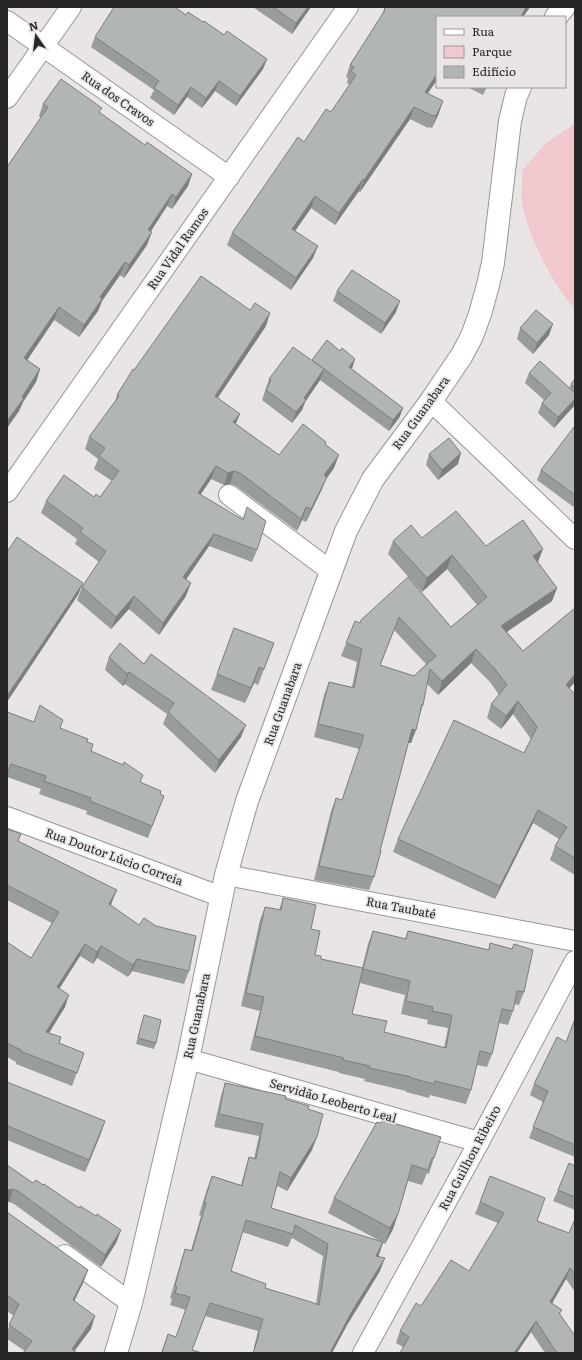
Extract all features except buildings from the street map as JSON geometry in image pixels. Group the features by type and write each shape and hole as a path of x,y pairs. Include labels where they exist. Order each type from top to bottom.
{"main road":[{"path":"557,16 564,7"},
{"name":"Rua Guanabara","path":"116,1353 131,1303 188,1059 226,875 247,802 346,531 373,479 431,401 462,355 472,336 493,264 510,121 520,88"}],"street":[{"path":"7,98 71,7"},
{"name":"Rua Vidal Ramos","path":"7,492 348,7"},
{"name":"Rua dos Cravos","path":"7,21 229,177"},
{"path":"431,401 575,539"},
{"path":"229,495 331,571"},
{"name":"Rua Doutor Lúcio Correia","path":"7,817 222,897"},
{"name":"Rua Taubaté","path":"226,875 575,942"},
{"name":"Rua Guilhon Ribeiro","path":"363,1353 479,1142 575,961"},
{"name":"Servidão Leoberto Leal","path":"188,1059 479,1142"},
{"path":"50,1244 131,1303"}],"green space":[{"path":"575,123 575,309 559,288 543,262 526,221 522,204 522,171 545,144"}]}
